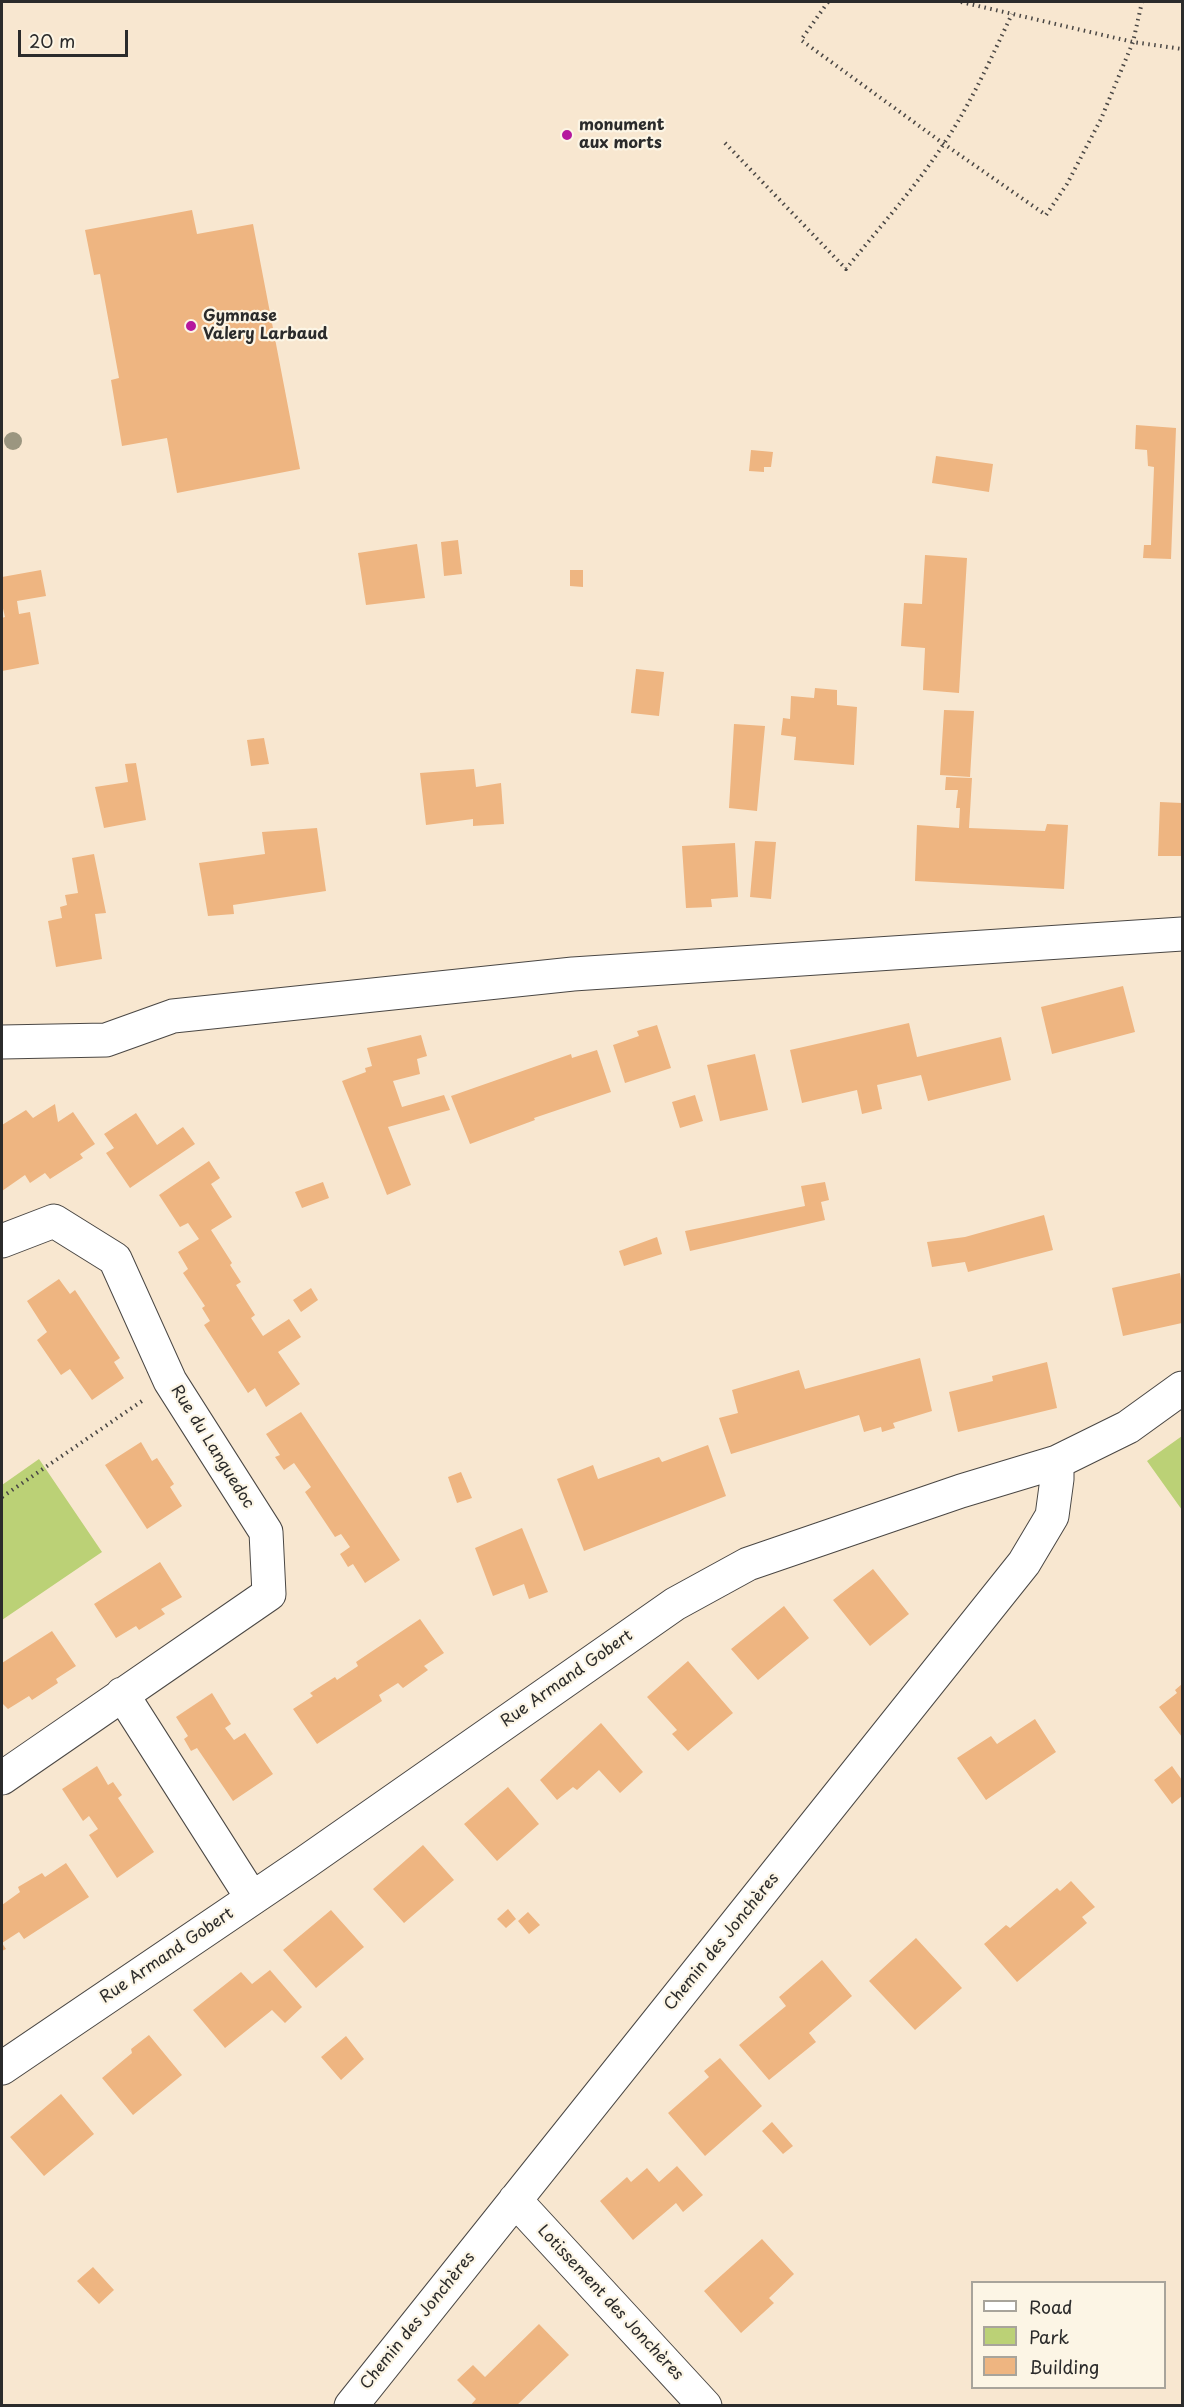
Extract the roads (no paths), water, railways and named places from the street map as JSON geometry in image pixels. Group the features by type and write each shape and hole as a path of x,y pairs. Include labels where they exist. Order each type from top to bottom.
{"street":[{"path":"2,1042 106,1040 173,1016 573,974 1182,934"},
{"name":"Rue du Languedoc","path":"2,1241 54,1221 115,1259 170,1382 266,1532 269,1594 2,1778"},
{"name":"Rue Armand Gobert","path":"2,2068 685,1598 748,1564 961,1491 1057,1462 1128,1427 1182,1388"},
{"name":"Chemin des Jonchères","path":"351,2406 1024,1563 1052,1516 1057,1462"},
{"path":"122,1694 252,1898"},
{"name":"Lotissement des Jonchères","path":"515,2200 705,2406"}],"place":[{"name":"monument aux morts","path":"567,135"},
{"name":"Gymnase Valery Larbaud","path":"191,326"}]}
